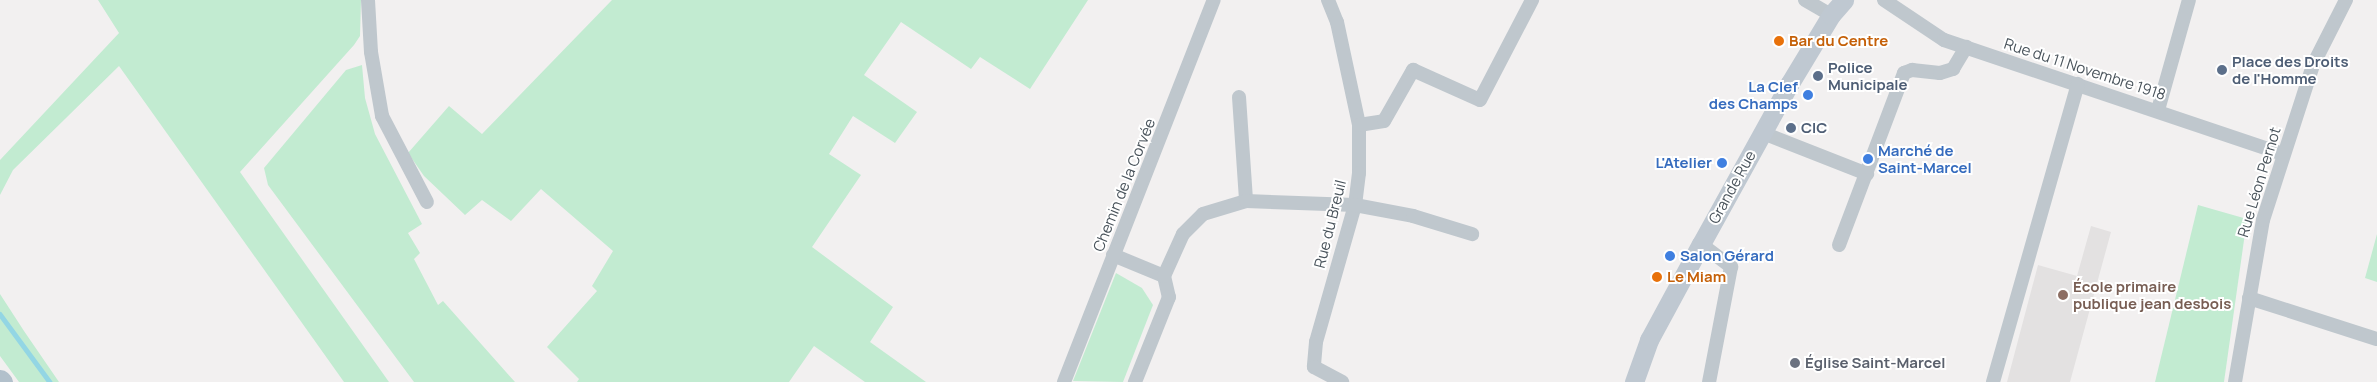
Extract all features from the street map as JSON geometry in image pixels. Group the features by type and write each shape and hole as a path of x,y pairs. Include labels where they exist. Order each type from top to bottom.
{"main road":[{"name":"Grande Rue","path":"1634,382 1650,340 1701,244 1831,15 1844,0"}],"street":[{"path":"368,0 371,52 382,116 427,202"},
{"name":"Chemin de la Corvée","path":"1064,382 1214,0"},
{"name":"Rue du Breuil","path":"1328,0 1337,22 1359,125 1359,173 1355,205 1316,342 1314,367 1342,382"},
{"path":"1359,125 1384,121 1413,70 1480,100 1532,0"},
{"path":"1805,0 1831,15"},
{"name":"Rue du 11 Novembre 1918","path":"1884,0 1944,40 2158,110 2283,154"},
{"path":"2158,110 2189,0"},
{"name":"Rue Léon Pernot","path":"2235,382 2259,237 2283,154 2313,65 2346,0"},
{"path":"1839,245 1904,73 1912,70 1940,74 1953,69 1966,47"},
{"path":"1993,382 2078,84"},
{"path":"1239,96 1246,201"},
{"path":"1763,133 1867,174"},
{"path":"1135,382 1169,298 1164,276 1183,234 1203,214 1246,201 1355,205 1413,216 1472,234"},
{"path":"1701,244 1731,267 1709,382"},
{"path":"1113,255 1164,276"},
{"path":"2249,298 2377,339"}],"shaded area":[{"name":"École primaire publique jean desbois","path":"2091,226 2111,232 2070,382 2007,382 2038,265 2077,276"}],"green space":[{"path":"98,0 361,0 360,36 354,45 240,172 389,382 344,382 119,66 13,170 0,195 0,160 119,33"},
{"path":"612,0 1088,0 1030,89 980,57 971,69 901,22 864,75 917,112 895,143 853,116 829,154 861,175 812,247 893,307 870,342 926,382 865,382 814,346 789,382 577,382 579,379 547,347 597,291 592,286 613,251 541,189 511,221 482,200 465,215 424,176 408,153 449,106 482,134"},
{"path":"362,65 365,98 375,134 422,224 408,233 420,253 414,259 438,305 443,301 515,382 414,382 268,185 264,168 346,70"},
{"path":"2198,205 2247,219 2224,382 2155,382"},
{"path":"2377,234 2377,282 2365,278"},
{"path":"1116,273 1142,288 1153,305 1123,382 1073,381"},
{"path":"0,294 59,382 19,382 0,356"}],"waterway":[{"path":"0,314 50,382"}],"place":[{"name":"Bar du Centre","path":"1779,41"},
{"name":"Place des Droits de l'Homme","path":"2222,70"},
{"name":"Police Municipale","path":"1818,76"},
{"name":"La Clef des Champs","path":"1808,95"},
{"name":"CIC","path":"1791,128"},
{"name":"Marché de Saint-Marcel","path":"1868,159"},
{"name":"L'Atelier","path":"1722,163"},
{"name":"Salon Gérard","path":"1670,256"},
{"name":"Le Miam","path":"1657,277"},
{"name":"École primaire publique jean desbois","path":"2063,295"},
{"name":"Église Saint-Marcel","path":"1795,363"}]}
